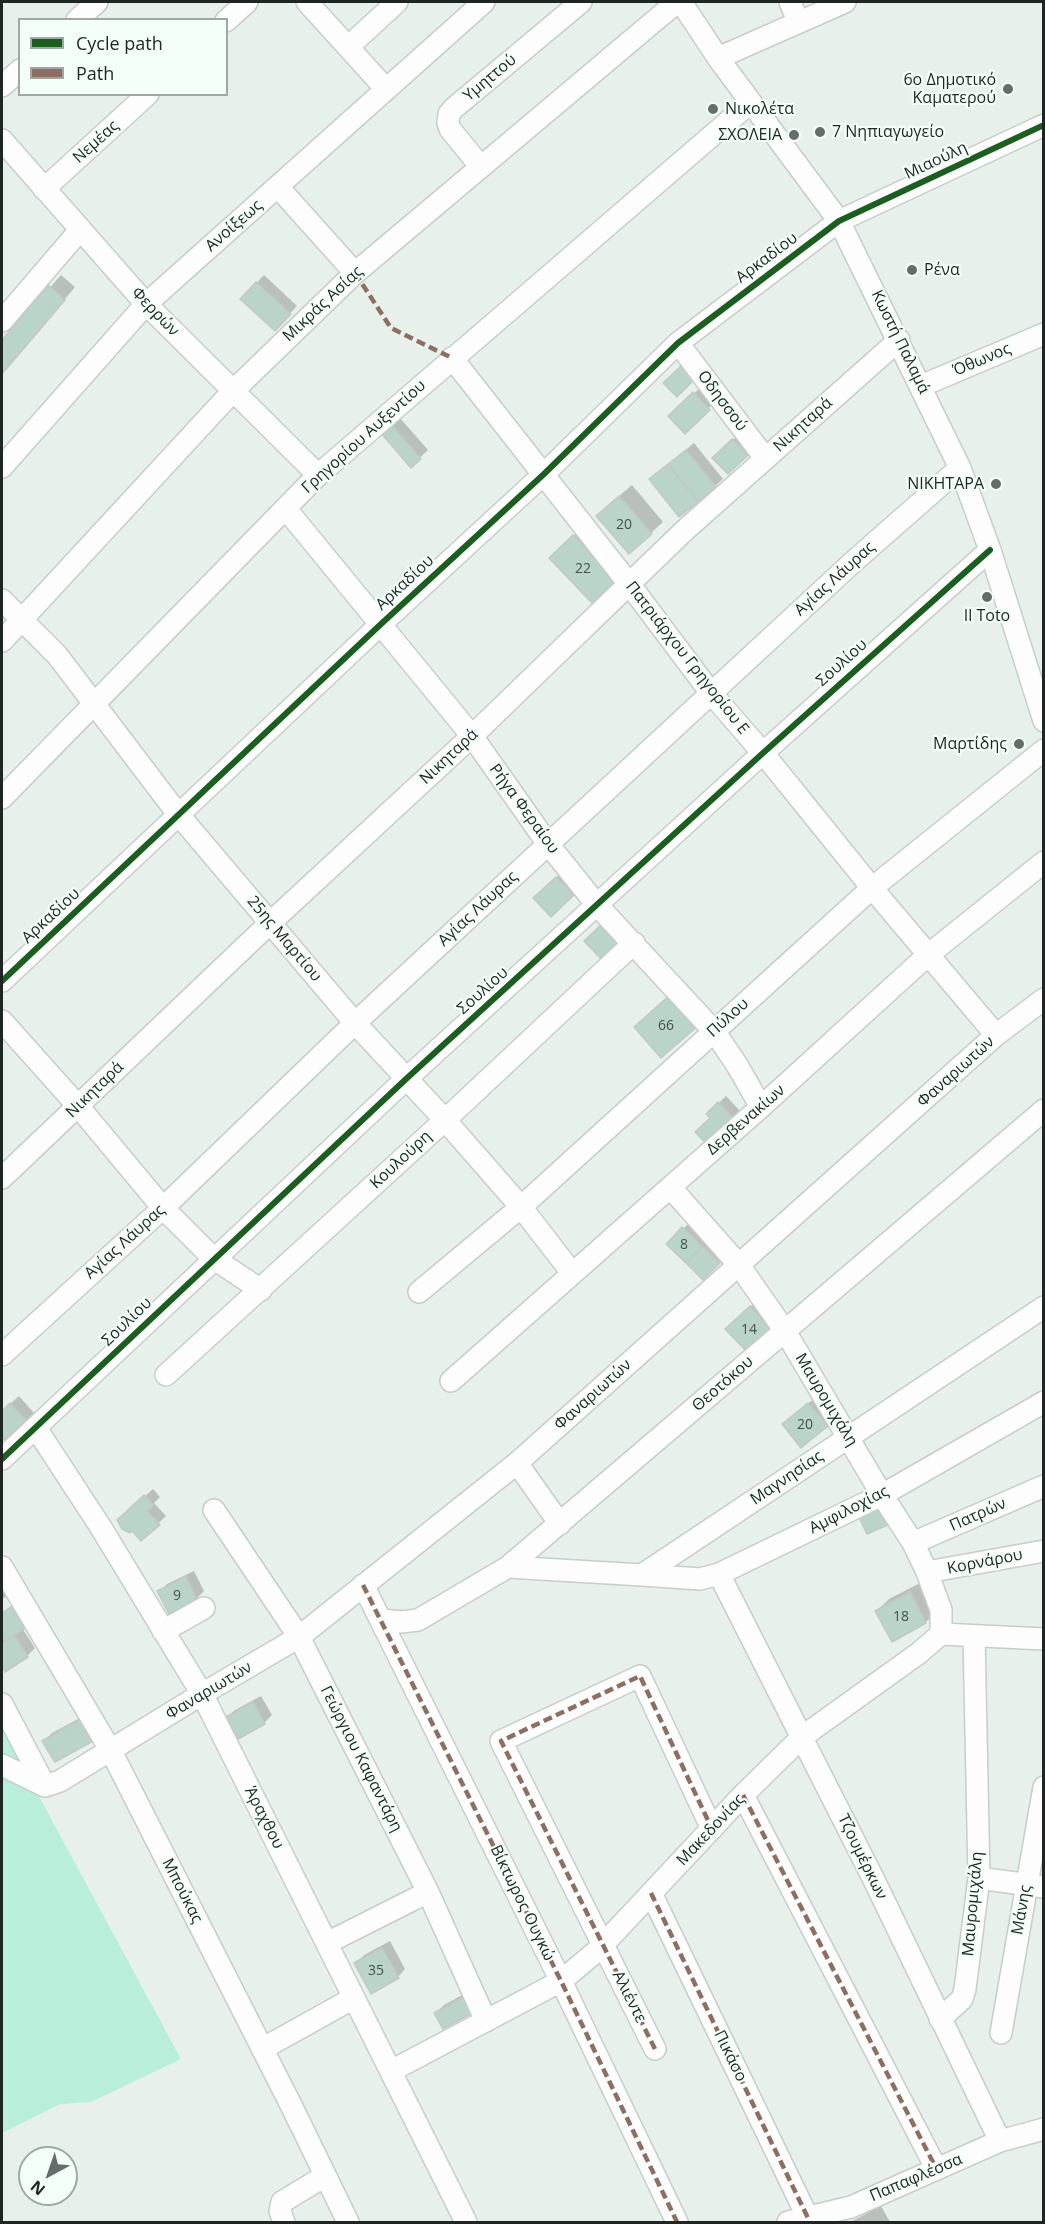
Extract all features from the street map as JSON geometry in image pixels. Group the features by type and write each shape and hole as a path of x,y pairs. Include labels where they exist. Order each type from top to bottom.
{"street":[{"path":"78,18 97,2"},
{"path":"228,19 247,2"},
{"path":"307,2 386,89"},
{"path":"348,46 397,2"},
{"name":"Ανοίξεως","path":"2,467 146,304 484,2"},
{"name":"Υμηττού","path":"481,167 450,129 449,114 581,2"},
{"name":"Μικράς Ασίας","path":"2,641 233,391 355,273 679,2"},
{"name":"Κωστή Παλαμά","path":"679,2 839,221 960,468 1040,697 1044,721"},
{"path":"790,2 798,21"},
{"path":"718,58 845,2"},
{"path":"2,86 18,72"},
{"name":"Νεμέας","path":"44,189 146,96"},
{"name":"Γρηγορίου Αυξεντίου","path":"2,798 318,475 751,102"},
{"name":"Μιαούλη","path":"839,221 1044,125"},
{"name":"Φερρών","path":"2,140 146,304 318,475"},
{"path":"278,187 355,273"},
{"name":"Αρκαδίου","path":"2,981 381,624 544,474 678,343 839,221"},
{"path":"2,321 80,230"},
{"name":"Όθωνος","path":"921,386 1044,334"},
{"name":"Νικηταρά","path":"2,1178 270,923 472,736 684,531 899,340"},
{"name":"Οδησσού","path":"678,343 765,458"},
{"name":"Πατριάρχου Γρηγορίου Ε","path":"452,358 630,585 711,693 996,1035"},
{"name":"Αγίας Λάυρας","path":"2,1355 163,1208 355,1023 711,693 853,562 960,468"},
{"name":"Ρήγα Φεραίου","path":"286,509 472,736 548,844 597,905 714,1031 761,1107"},
{"name":"Σουλίου","path":"2,1459 213,1258 406,1079 763,753 990,550"},
{"name":"25ης Μαρτίου","path":"2,600 57,655 178,814 355,1023 445,1120 521,1207 572,1273"},
{"name":"Πύλου","path":"419,1292 521,1207 872,888 1044,750"},
{"name":"Δερβενακίων","path":"451,1381 761,1107 928,955 1044,862"},
{"name":"Κουλούρη","path":"166,1375 261,1290 634,943"},
{"name":"Φαναριωτών","path":"45,1786 60,1781 300,1637 517,1464 996,1035 1044,999"},
{"path":"2,1021 78,1106 163,1208 213,1258 261,1290"},
{"name":"Θεοτόκου","path":"382,1620 401,1622 418,1620 508,1567 1044,1110"},
{"name":"Μαυρομιχάλη","path":"670,1187 739,1265 785,1331 913,1543 941,1610 941,1634"},
{"name":"Μαγνησίας","path":"642,1575 1044,1307"},
{"name":"Αμφιλοχίας","path":"642,1575 700,1579 719,1574 882,1495 1044,1402"},
{"name":"Άραχθου","path":"36,1428 100,1526 202,1694 327,1943 352,1999 391,2071 466,2223"},
{"path":"517,1464 560,1524"},
{"name":"Πατρών","path":"913,1543 1044,1486"},
{"name":"Γεώργιου Καφαντάρη","path":"214,1510 300,1637 428,1892 486,2020"},
{"name":"Κορνάρου","path":"927,1572 1044,1551"},
{"name":"Μπούκας","path":"2,1567 111,1751 348,2223"},
{"path":"508,1567 642,1575"},
{"name":"Τζουμέρκων","path":"719,1574 874,1880 1000,2141"},
{"name":"Βίκτωρος Ουγκώ","path":"363,1585 561,1982 677,2223"},
{"path":"163,1631 204,1608"},
{"path":"941,1634 1044,1639"},
{"name":"Μακεδονίας","path":"391,2071 561,1982 603,1945 743,1796 802,1737 919,1653 941,1634"},
{"name":"Μαυρομιχάλη","path":"940,2019 962,1999 965,1989 979,1878 974,1636"},
{"name":"Αλιέντε","path":"655,2049 501,1741 640,1676 712,1829"},
{"path":"2,1704 45,1786"},
{"path":"2,1765 45,1786"},
{"name":"Μάνης","path":"1001,2033 1035,1885 1044,1787"},
{"path":"743,1796 936,2168"},
{"path":"979,1878 1035,1885"},
{"path":"327,1943 428,1892"},
{"name":"Πικάσο","path":"651,1893 808,2218"},
{"path":"262,2049 352,1999"},
{"name":"Παπαφλέσσα","path":"788,2223 851,2207 1000,2141 1044,2129"},
{"path":"284,2223 280,2211 282,2202 325,2176"}],"green space":[{"path":"2,1728 181,2059 91,2102 60,2104 2,2133"}],"building":[{"path":"256,282 291,314 275,331 240,299"},
{"path":"48,285 65,300 2,374 2,340"},
{"path":"683,364 696,378 677,397 663,383"},
{"path":"693,392 710,410 685,434 668,416"},
{"path":"391,424 421,459 411,468 381,433"},
{"path":"732,439 748,455 728,474 712,458"},
{"path":"686,450 716,487 698,502 668,464"},
{"path":"668,464 698,502 679,517 649,479"},
{"path":"619,496 652,534 629,554 596,516"},
{"path":"573,535 616,581 592,603 549,558"},
{"path":"556,877 574,895 551,917 533,898"},
{"path":"604,922 623,942 603,961 584,941"},
{"path":"671,994 699,1025 661,1058 634,1027"},
{"path":"718,1102 735,1120 708,1145 695,1132 710,1118 706,1114"},
{"path":"682,1227 702,1246 686,1263 666,1244"},
{"path":"702,1246 720,1263 703,1280 686,1263"},
{"path":"750,1306 772,1331 748,1353 725,1329"},
{"path":"10,1403 27,1421 5,1440 2,1436 2,1411"},
{"path":"808,1403 828,1426 801,1448 782,1424"},
{"path":"144,1495 153,1505 147,1511 160,1525 141,1541 132,1531 130,1533 122,1529 117,1520"},
{"path":"880,1502 890,1524 867,1534 857,1513"},
{"path":"186,1577 197,1600 169,1614 157,1591"},
{"path":"910,1592 926,1623 892,1642 875,1611"},
{"path":"14,1605 27,1627 2,1643 2,1613"},
{"path":"14,1635 28,1657 5,1672 2,1666 2,1643"},
{"path":"253,1702 265,1724 238,1739 226,1717"},
{"path":"81,1719 93,1741 55,1762 42,1741"},
{"path":"382,1948 399,1978 371,1994 354,1963"},
{"path":"467,1995 476,2011 443,2029 434,2013"}],"marked path":[{"path":"355,273 391,328 452,358"},
{"path":"363,1585 561,1981 677,2222"},
{"path":"655,2049 501,1741 640,1676 712,1829"},
{"path":"743,1795 936,2168"},
{"path":"651,1893 808,2218"}],"cycle path":[{"path":"2,981 381,624 544,474 678,343 839,221 1044,125"},
{"path":"2,1459 406,1079 763,753 990,550"}],"place":[{"name":"6ο Δημοτικό Καματερού","path":"1008,89"},
{"name":"Νικολέτα","path":"713,109"},
{"name":"7 Νηπιαγωγείο","path":"820,132"},
{"name":"ΣΧΟΛΕΙΑ","path":"794,135"},
{"name":"Ρένα","path":"912,270"},
{"name":"ΝΙΚΗΤΑΡΑ","path":"996,484"},
{"name":"Il Toto","path":"987,597"},
{"name":"Μαρτίδης","path":"1019,744"}]}
